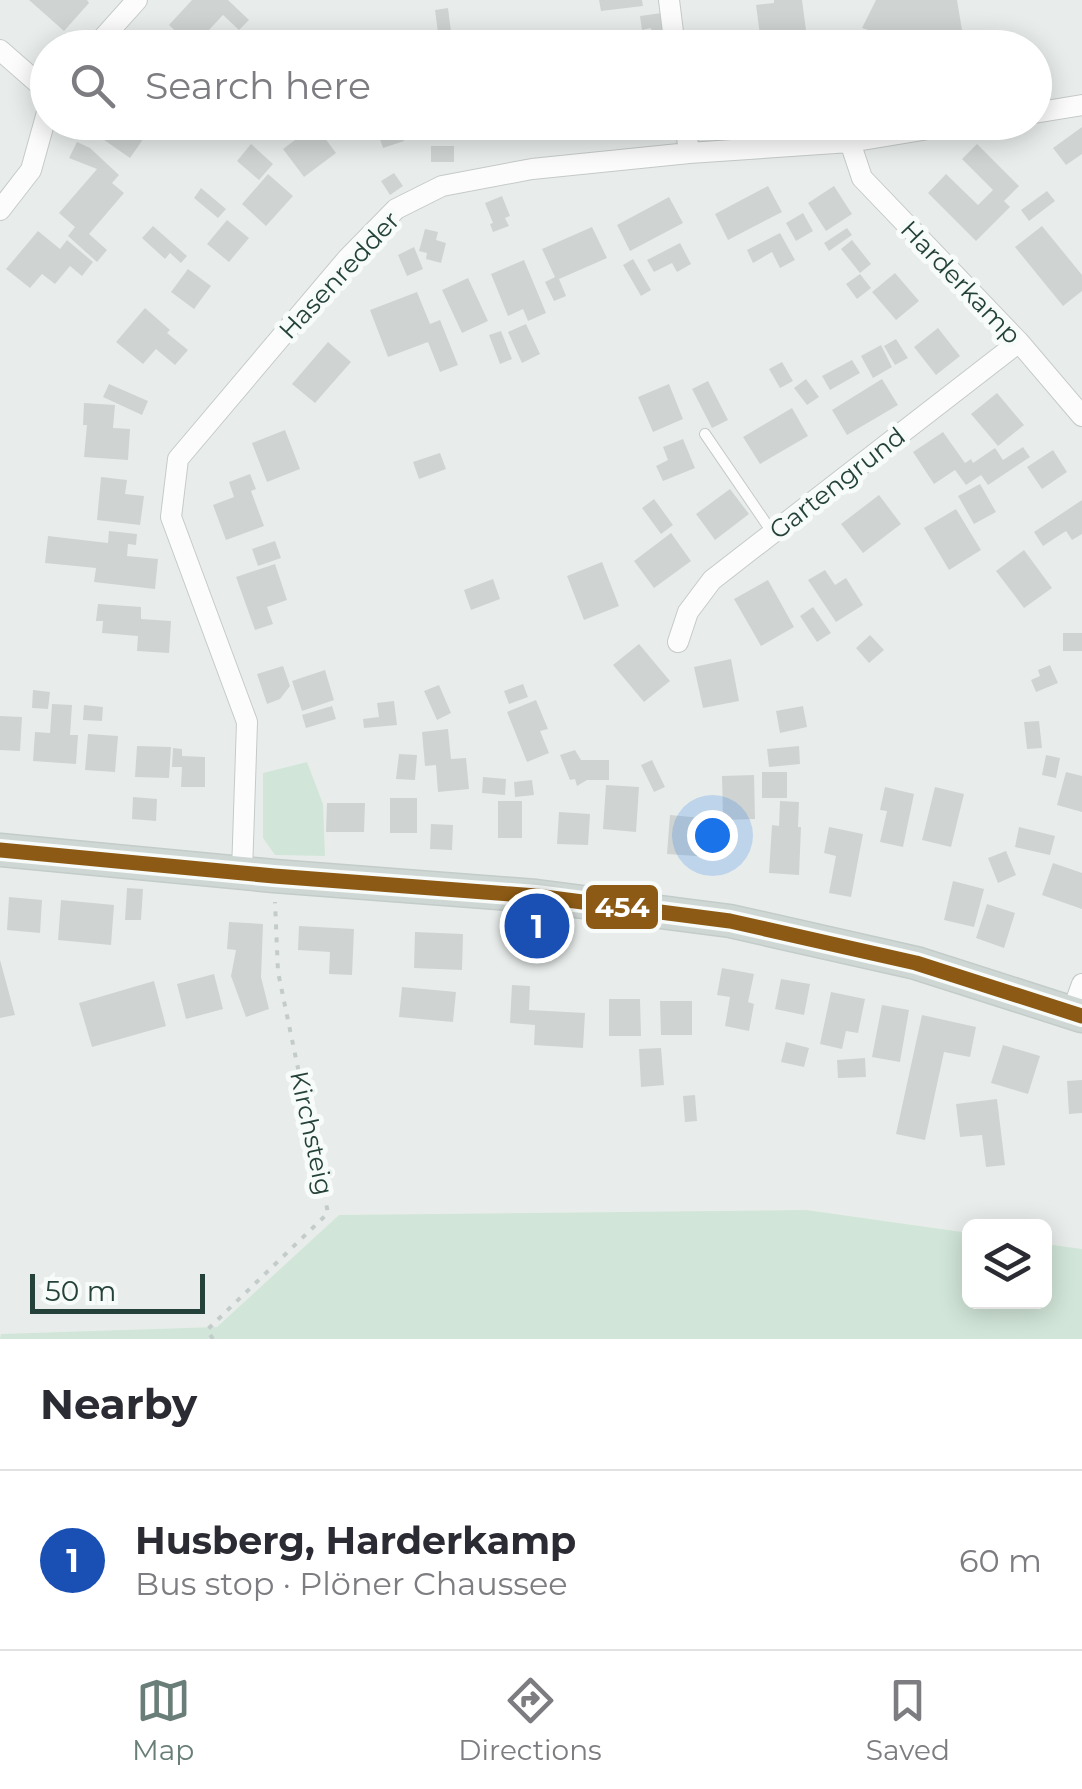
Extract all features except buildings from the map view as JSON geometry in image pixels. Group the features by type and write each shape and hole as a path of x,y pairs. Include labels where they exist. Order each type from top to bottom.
{"main road":[{"path":"0,850 536,896 730,921 1079,1004"}],"street":[{"path":"110,30 137,0"},
{"path":"669,0 673,30"},
{"path":"0,50 30,76"},
{"path":"1052,109 1082,105"},
{"path":"0,210 31,170 39,140"},
{"path":"687,140 689,154"},
{"name":"Hasenredder","path":"258,874 246,722 171,517 178,459 347,259 396,208 442,186 532,169 862,140"},
{"name":"Harderkamp","path":"850,142 862,178 1019,342 1082,416"},
{"name":"Gartengrund","path":"678,642 688,612 712,580 1019,342"}],"lane":[{"path":"705,434 773,533"}],"path":[{"name":"Kirchsteig","path":"213,1339 207,1330 328,1213 258,874"}],"green space":[{"path":"307,762 323,804 325,856 275,855 263,838 263,773"},
{"path":"806,1210 962,1232 962,1309 1052,1309 1052,1245 1082,1249 1082,1339 0,1339 1,1334 217,1327 339,1215"}],"transit line":[{"name":"454","path":"0,850 536,896 730,921 916,963 1082,1016"}],"place":[{"name":"Husberg, Harderkamp","path":"537,926"}]}
